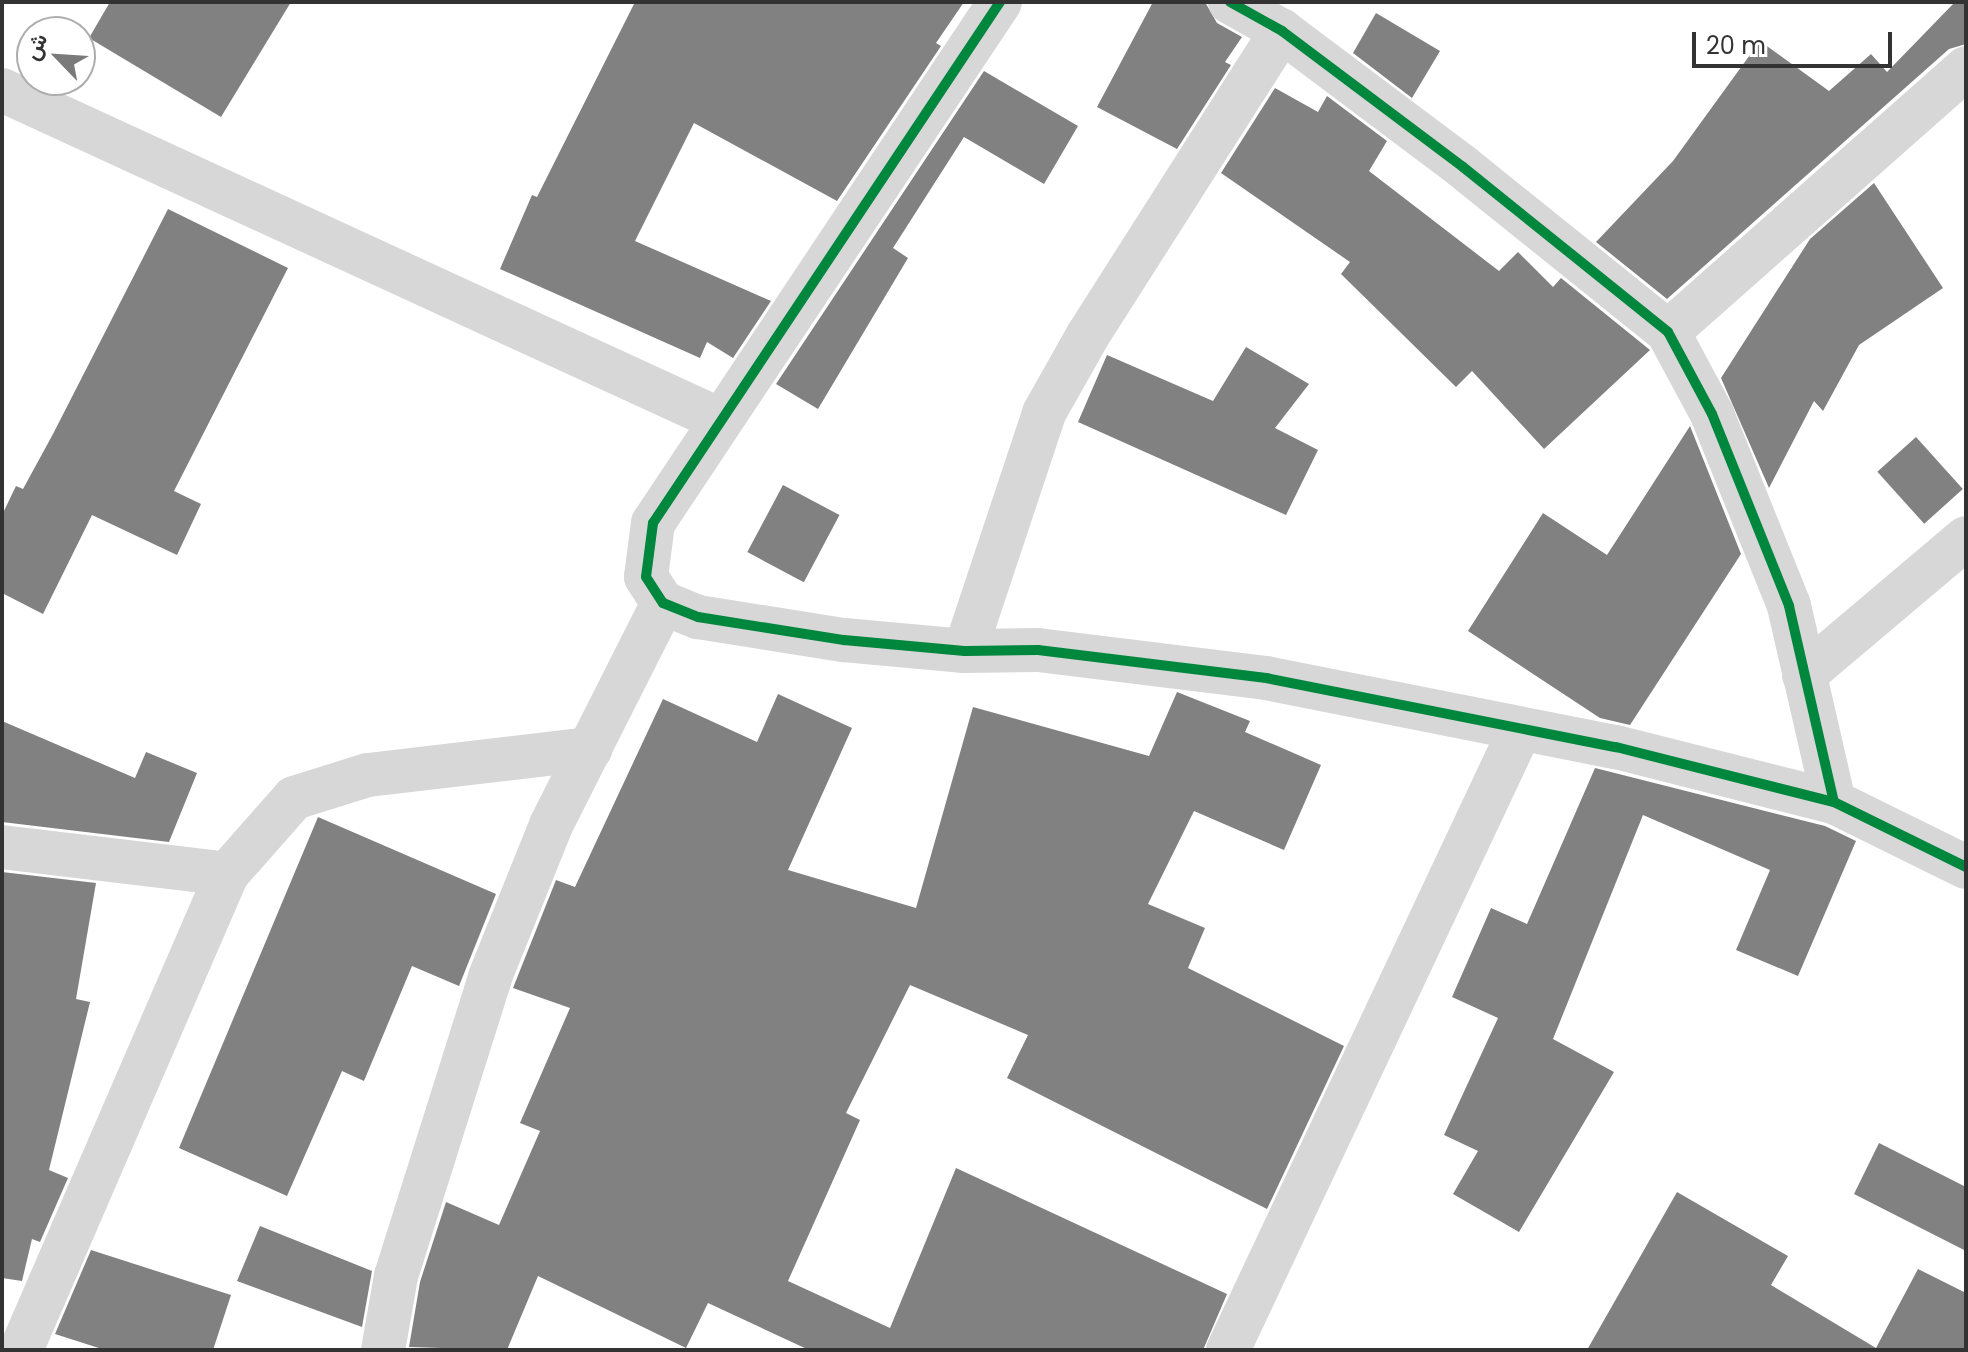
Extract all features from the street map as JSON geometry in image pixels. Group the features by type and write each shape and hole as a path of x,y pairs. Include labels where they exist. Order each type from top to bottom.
{"street":[{"path":"1000,2 653,523 646,577 663,603 698,617 830,638 965,651 1038,650 1266,678 1616,747 1834,802 1966,867"},
{"path":"1230,2 1282,31 1463,167 1668,332 1712,414 1789,606 1834,802"},
{"path":"965,651 1044,413 1088,335 1282,31"},
{"path":"1668,332 1966,68"},
{"path":"2,90 720,420"},
{"path":"1804,675 1966,538"},
{"path":"383,1350 396,1276 490,977 551,825 663,603"},
{"path":"1228,1350 1520,730"},
{"path":"21,1350 227,874 294,798 368,775 590,749"},
{"path":"2,847 227,874"}],"building":[{"path":"110,2 291,2 221,117 96,42 96,26"},
{"path":"635,2 964,2 936,43 941,46 837,201 694,123 635,241 771,301 733,358 707,342 700,358 500,269 532,195 537,197"},
{"path":"1153,2 1205,2 1217,23 1242,37 1225,62 1231,65 1177,149 1097,107"},
{"path":"1955,2 1966,2 1966,44 1949,49 1667,299 1596,242 1673,161 1760,41 1829,91 1871,54 1887,72"},
{"path":"1376,13 1440,51 1412,98 1353,53"},
{"path":"984,71 1078,126 1044,184 964,137 893,248 908,258 818,409 776,384"},
{"path":"1275,88 1318,112 1327,96 1387,141 1369,171 1499,271 1518,252 1553,287 1561,278 1650,350 1544,449 1472,371 1456,387 1341,274 1350,262 1221,173"},
{"path":"1874,183 1943,288 1859,345 1823,411 1814,401 1769,488 1721,378 1810,239"},
{"path":"168,209 288,268 174,491 201,504 177,555 92,515 43,614 2,593 2,515 16,486 23,489 53,434"},
{"path":"1246,347 1309,384 1275,428 1318,450 1286,515 1078,422 1107,355 1213,401"},
{"path":"1690,426 1741,554 1630,725 1600,718 1468,631 1543,513 1607,555"},
{"path":"1916,437 1963,489 1924,524 1877,472"},
{"path":"783,485 840,515 804,582 747,552"},
{"path":"1177,692 1250,721 1245,732 1321,765 1284,850 1194,811 1148,904 1205,928 1188,968 1344,1046 1267,1209 1007,1078 1028,1035 910,985 846,1113 860,1120 788,1281 890,1328 956,1168 1227,1294 1203,1350 809,1350 708,1303 686,1348 538,1276 507,1350 409,1347 420,1282 446,1202 499,1225 540,1131 520,1123 570,1008 513,988 556,880 575,887 663,699 757,742 778,694 852,728 788,870 916,908 973,707 1149,756"},
{"path":"2,721 135,778 146,752 197,773 169,842 2,822"},
{"path":"1595,768 1825,826 1856,841 1798,976 1736,950 1770,870 1643,815 1553,1039 1614,1072 1519,1232 1453,1194 1478,1151 1444,1135 1498,1018 1452,997 1491,908 1527,924"},
{"path":"318,817 496,894 459,986 412,966 364,1081 342,1071 287,1196 179,1148"},
{"path":"2,872 96,883 76,999 90,1002 49,1170 68,1178 40,1242 32,1239 22,1281 2,1278"},
{"path":"1879,1143 1966,1187 1966,1251 1854,1194"},
{"path":"1677,1192 1788,1256 1771,1285 1876,1348 1918,1269 1966,1293 1966,1350 1587,1350"},
{"path":"260,1226 372,1271 362,1327 237,1281"},
{"path":"91,1250 231,1295 213,1350 105,1350 55,1334"}],"cycle path":[{"path":"1000,2 653,523 646,577 663,603 698,617 844,640 965,651 1038,650 1266,678 1616,747 1834,802 1966,867"},
{"path":"1230,2 1282,31 1463,167 1668,332 1712,414 1789,606 1834,802"}]}
